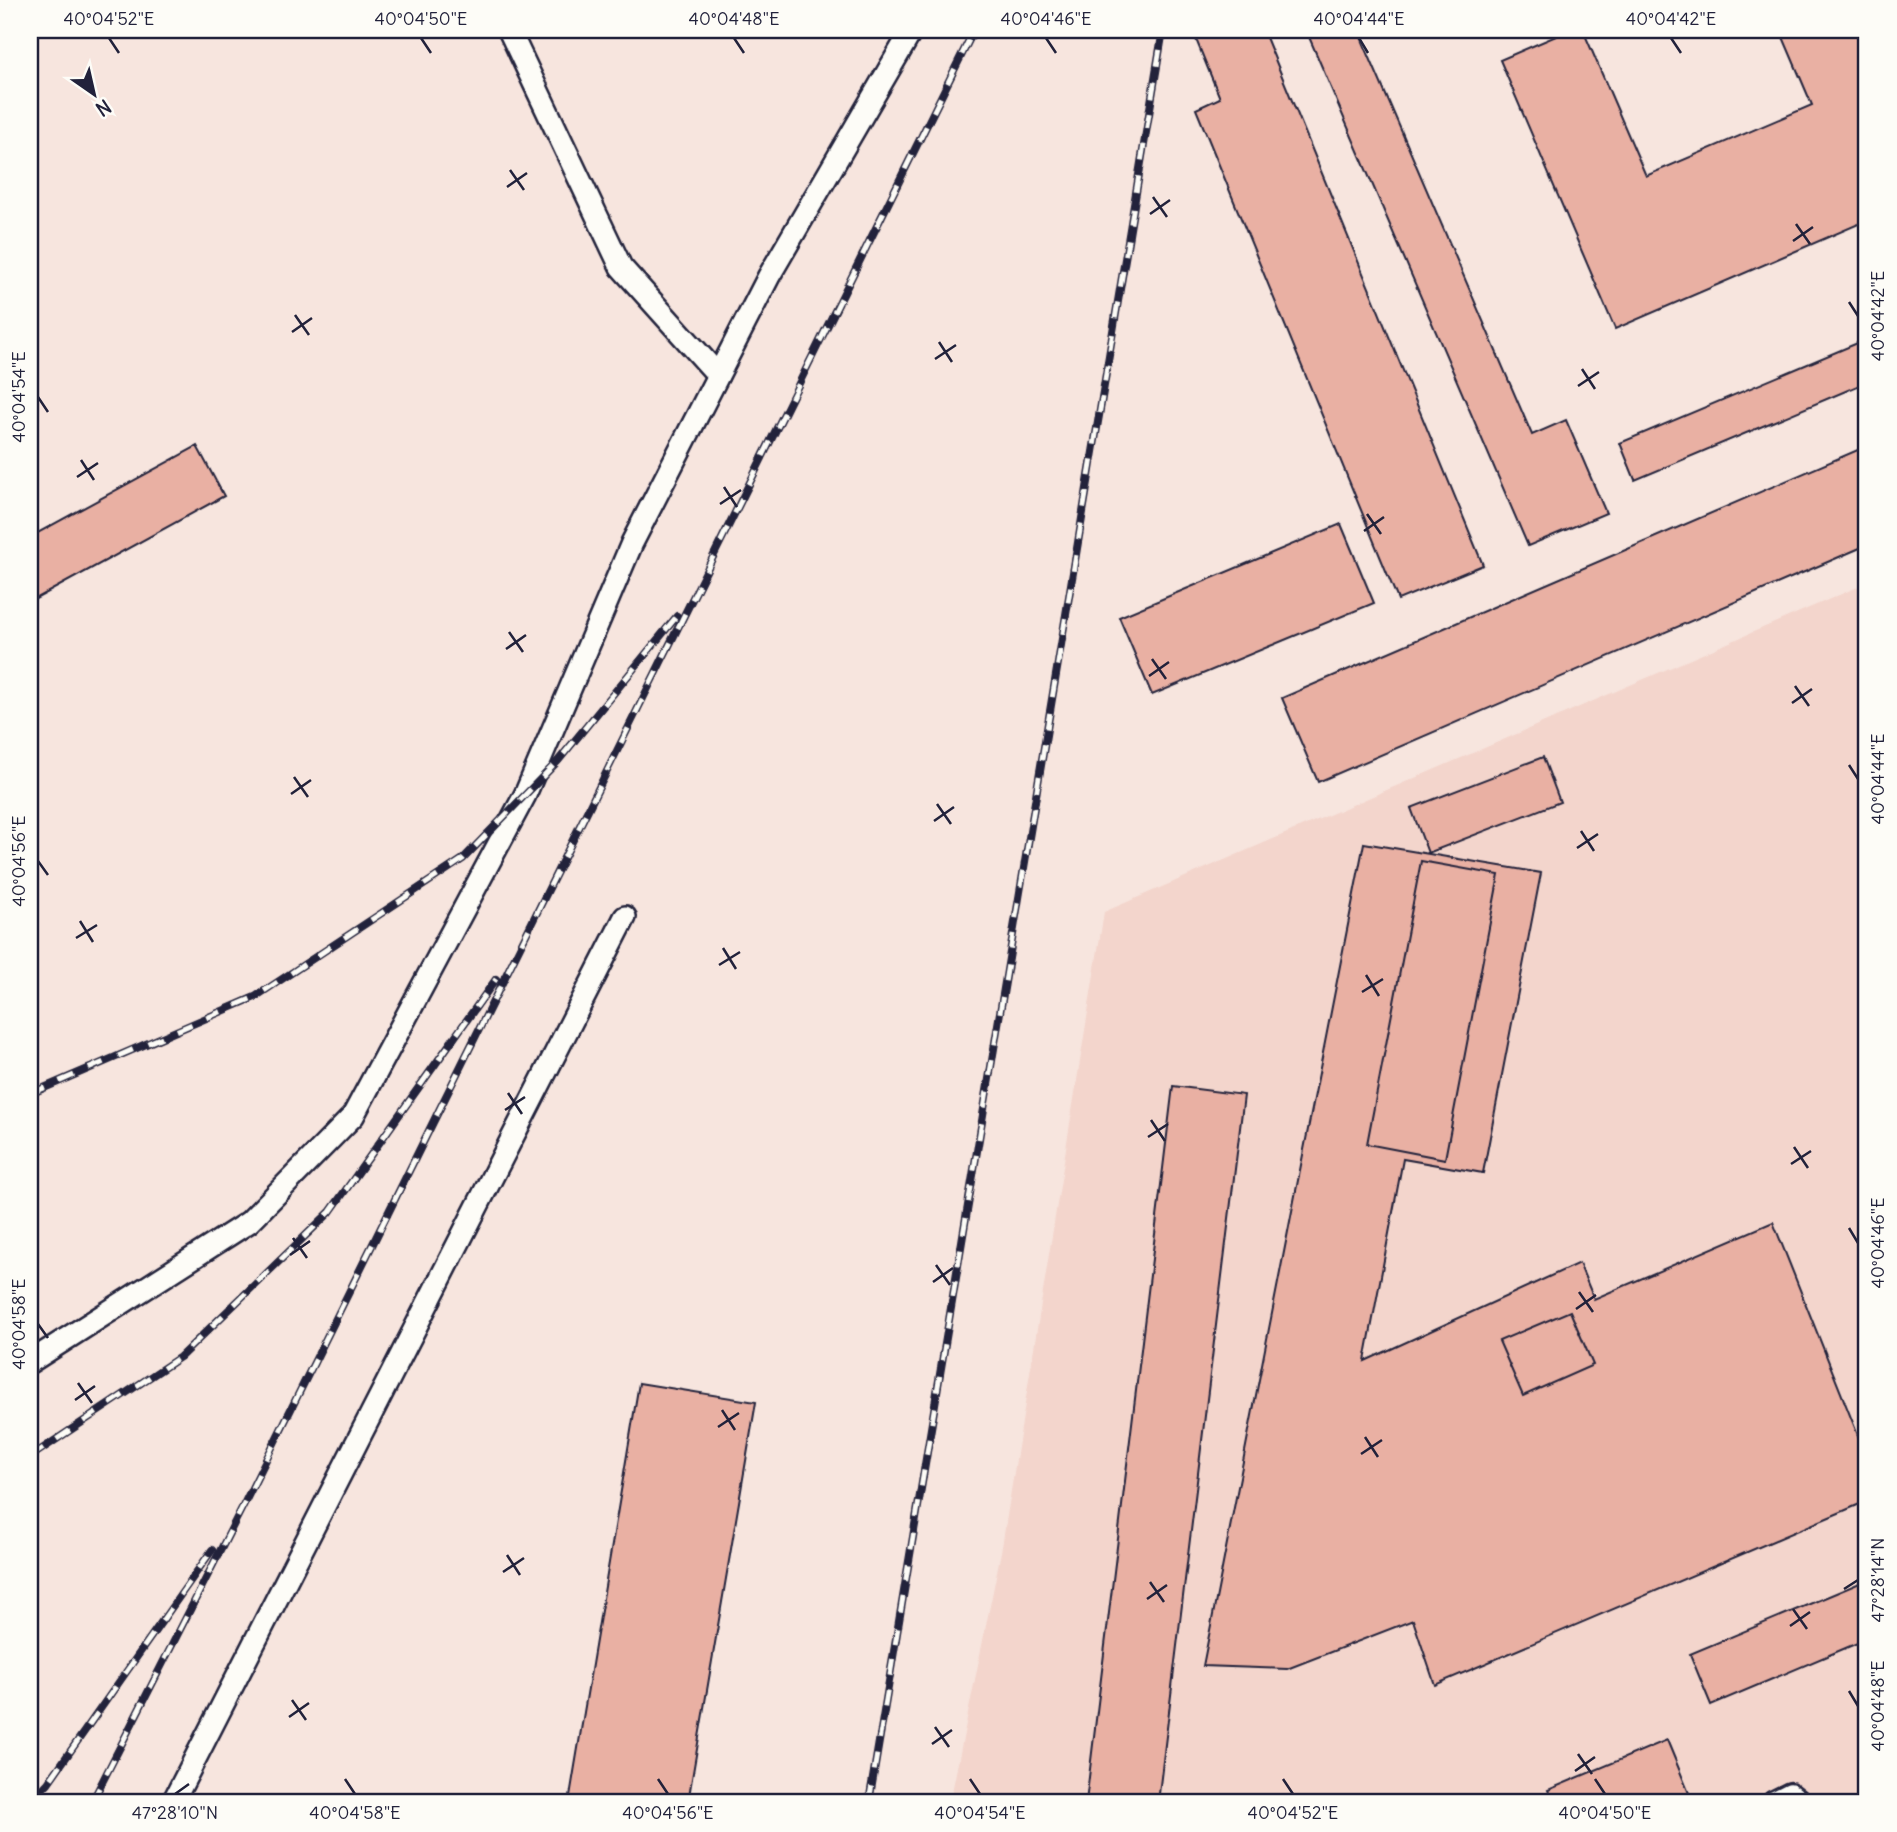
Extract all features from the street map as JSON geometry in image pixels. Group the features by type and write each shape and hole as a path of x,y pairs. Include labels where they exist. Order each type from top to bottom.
{"lane":[{"path":"509,30 621,267 718,375"},
{"path":"30,1362 249,1222 353,1116 525,795 632,543 718,375 769,276 912,30"},
{"path":"173,1802 625,917"},
{"path":"1774,1802 1790,1794 1800,1802"}],"shaded area":[{"path":"1867,583 1867,1802 950,1802 1002,1547 1104,912"}],"building":[{"path":"1263,30 1483,565 1398,600 1196,109 1220,98 1193,32"},
{"path":"1306,30 1358,30 1532,435 1566,420 1606,513 1528,546"},
{"path":"1570,30 1583,30 1646,176 1812,105 1780,30 1867,30 1867,233 1863,222 1615,329 1500,60"},
{"path":"1867,339 1867,382 1635,480 1620,443"},
{"path":"197,446 224,496 30,602 30,537"},
{"path":"1867,446 1867,545 1318,782 1282,698"},
{"path":"1341,524 1374,603 1152,695 1119,617"},
{"path":"1543,757 1560,802 1428,853 1411,808"},
{"path":"1364,843 1541,873 1483,1173 1403,1159 1365,1361 1579,1263 1594,1299 1773,1222 1867,1458 1867,1501 1435,1685 1413,1620 1287,1669 1203,1666"},
{"path":"1421,861 1499,875 1445,1159 1367,1144"},
{"path":"1173,1086 1244,1095 1158,1802 1086,1802"},
{"path":"1570,1311 1593,1365 1523,1396 1499,1341"},
{"path":"639,1383 756,1402 688,1802 569,1802"},
{"path":"1867,1580 1867,1639 1711,1705 1690,1654"},
{"path":"1667,1740 1691,1798 1680,1802 1553,1802 1548,1790"}],"railway":[{"path":"92,1802 244,1504 974,30"},
{"path":"869,1802 1163,30"},
{"path":"30,1094 255,997 463,859 558,761 677,616"},
{"path":"30,1457 180,1357 330,1212 496,979"},
{"path":"30,1802 48,1783 212,1550"}]}
